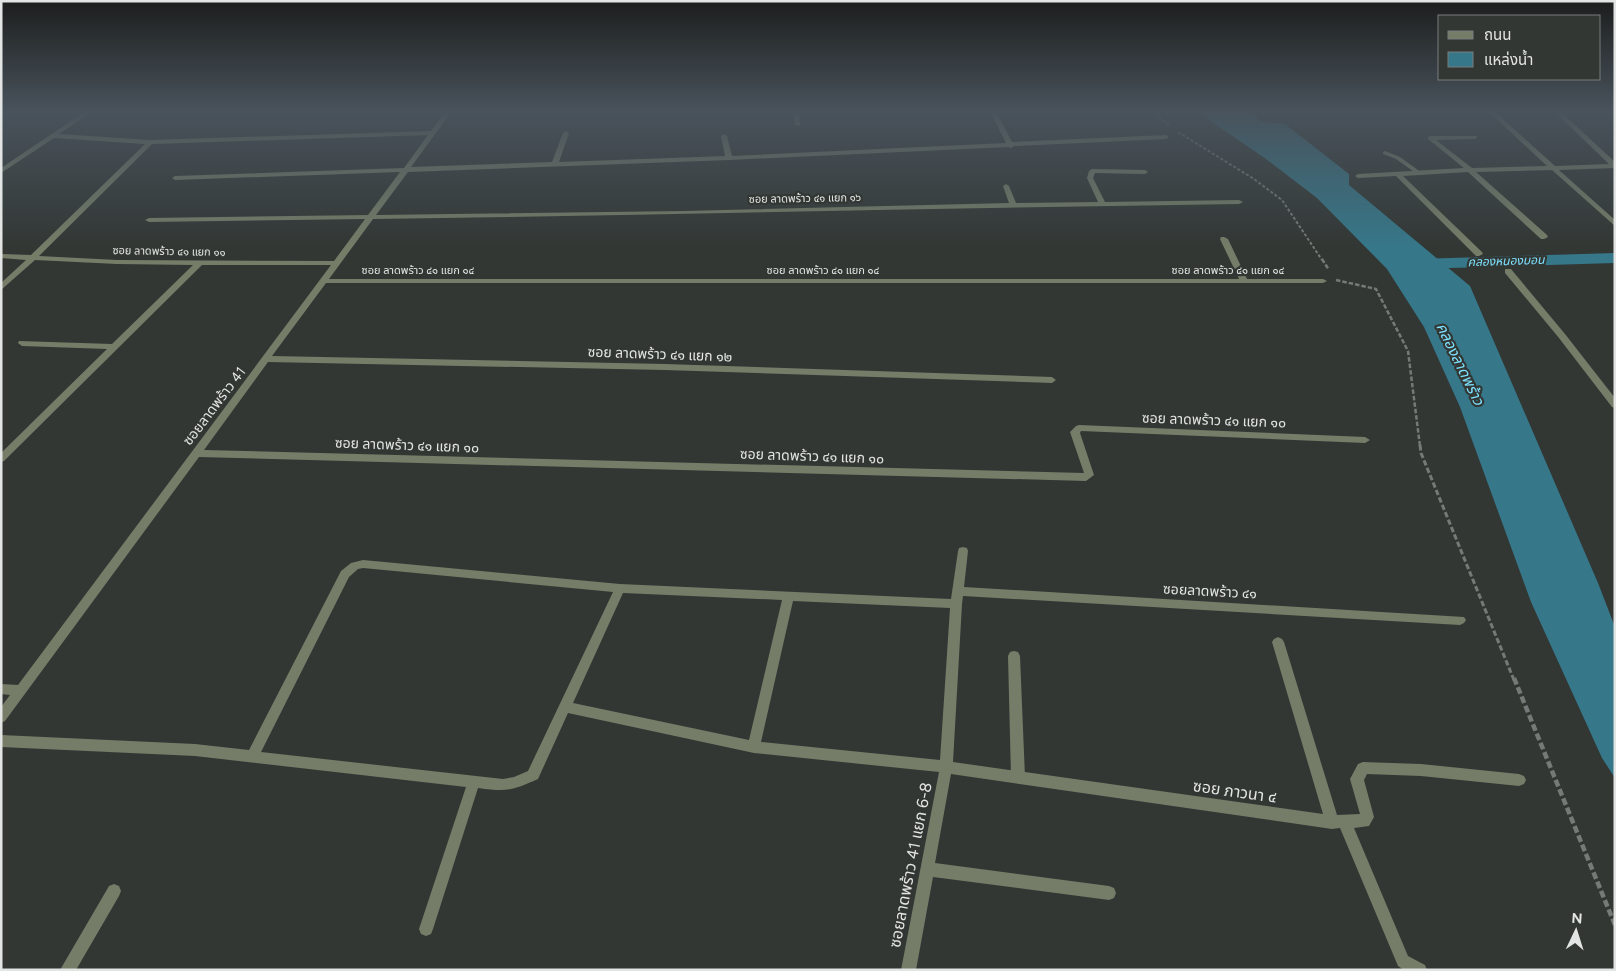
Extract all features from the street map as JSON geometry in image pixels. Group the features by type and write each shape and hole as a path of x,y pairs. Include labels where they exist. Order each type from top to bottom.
{"street":[{"path":"1,171 23,156"},
{"path":"1,288 34,258 136,156"},
{"name":"ซอยลาดพร้าว 41","path":"1,717 415,156"},
{"path":"555,164 558,156"},
{"path":"175,178 769,156"},
{"path":"1394,156 1420,173"},
{"path":"1453,156 1544,238"},
{"path":"1542,156 1615,224"},
{"path":"1605,156 1615,166"},
{"path":"1358,176 1470,170 1615,166"},
{"path":"1102,203 1090,178 1092,171 1145,172"},
{"path":"1398,174 1479,254"},
{"path":"1006,186 1013,205"},
{"name":"ซอย ลาดพร้าว ๔๑ แยก ๑๖","path":"149,220 684,213 1102,203 1238,202"},
{"path":"1224,239 1244,281"},
{"name":"ซอย ลาดพร้าว ๔๑ แยก ๑๑","path":"1,256 117,262 337,263"},
{"path":"1,458 199,263"},
{"path":"1508,271 1562,336 1615,405"},
{"name":"ซอย ลาดพร้าว ๔๑ แยก ๑๔","path":"322,281 1323,281"},
{"path":"22,343 114,346"},
{"name":"ซอย ลาดพร้าว ๔๑ แยก ๑๒","path":"266,359 675,368 1052,380"},
{"name":"ซอย ลาดพร้าว ๔๑ แยก ๑๐","path":"195,453 1086,477 1089,475 1076,428 1365,440"},
{"path":"957,597 963,551"},
{"name":"ซอยลาดพร้าว ๔๑","path":"253,755 345,574 355,566 373,564 620,588 788,597 957,597 1460,620"},
{"path":"1,741 195,750 253,755 503,785 515,784 532,774 620,588"},
{"path":"754,747 788,597"},
{"name":"ซอยลาดพร้าว 41 แยก 6-8","path":"908,970 946,767 957,597"},
{"path":"1278,642 1338,822 1361,859 1395,945 1403,960 1420,970"},
{"path":"1014,656 1018,778"},
{"path":"1,689 20,690"},
{"name":"ซอย ภาวนา ๔","path":"564,708 754,747 946,767 1338,822"},
{"path":"1338,822 1364,821 1367,817 1357,779 1363,768 1421,770 1519,780"},
{"path":"426,929 474,781"},
{"path":"928,869 1109,893"},
{"path":"67,970 114,891"}],"path":[{"path":"1216,156 1254,179 1282,200 1336,280 1376,289 1408,351 1421,453 1615,925"}],"water":[{"name":"คลองลาดพร้าว","path":"1262,156 1326,156 1349,174 1349,185 1470,286 1598,583 1615,627 1615,778 1602,758 1531,602 1460,407 1424,327 1387,269 1317,198"}],"waterway":[{"name":"คลองหนองบอน","path":"1417,264 1615,258"}]}
